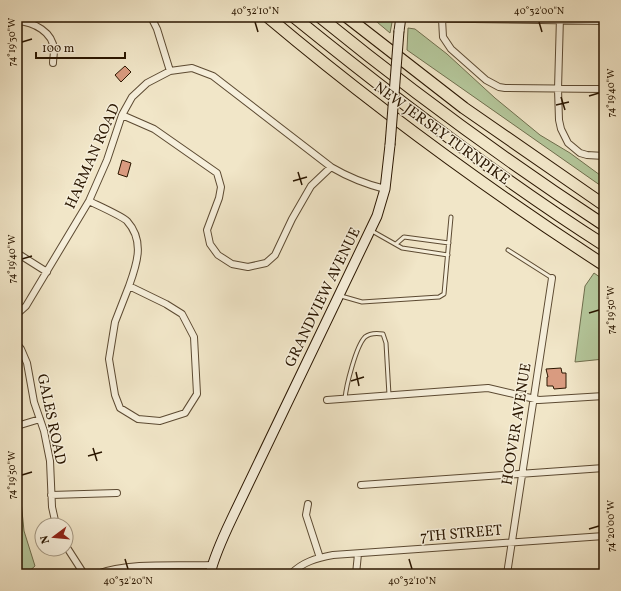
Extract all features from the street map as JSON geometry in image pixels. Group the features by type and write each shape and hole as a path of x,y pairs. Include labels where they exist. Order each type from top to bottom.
{"highway":[{"name":"NEW JERSEY TURNPIKE","path":"268,17 331,69 433,148 604,265"},
{"name":"NEW JERSEY TURNPIKE","path":"294,17 392,96 496,172 604,245"},
{"name":"NEW JERSEY TURNPIKE","path":"320,17 454,121 604,225"},
{"path":"347,17 464,108 604,206"}],"street":[{"path":"151,17 157,29 170,71"},
{"path":"401,18 560,19 604,21"},
{"name":"GRANDVIEW AVENUE","path":"211,570 234,514 377,216 385,189 401,18"},
{"path":"442,19 444,37 451,49 492,84 505,88 604,89"},
{"path":"560,19 558,88 561,129 568,143 580,153 604,156"},
{"path":"17,21 35,25 49,35 54,49 53,63"},
{"name":"HARMAN ROAD","path":"17,314 26,306 89,201 107,160 122,115 132,97 146,83 170,71 192,68 213,76 331,167 360,182 385,189"},
{"path":"122,115 154,128 217,173 221,187 219,198 207,230 210,244 218,255 232,264 248,267 266,263 275,255 292,219 311,186 331,167"},
{"path":"89,201 127,221 136,238 138,248 136,266 115,322 109,359 115,395 120,408 138,419 160,421 185,413 197,394 194,337 182,314 166,304 129,286"},
{"path":"17,253 47,272"},
{"name":"HOOVER AVENUE","path":"507,574 521,473 552,278"},
{"name":"GALES ROAD","path":"17,344 21,349 26,363 34,402 48,447 52,507 54,517"},
{"path":"327,400 488,388 546,400 604,396"},
{"path":"17,426 40,419"},
{"path":"361,485 604,468"},
{"path":"51,495 117,493"},
{"path":"308,504 306,515 320,558"},
{"name":"7TH STREET","path":"291,574 304,563 333,556 604,536"},
{"path":"356,574 358,554"},
{"path":"73,557 84,574"},
{"path":"97,574 114,572 131,567 211,570"}],"lane":[{"path":"339,295 362,302 439,297 444,294 451,217"},
{"path":"370,231 402,248 448,255"},
{"path":"396,244 404,237 448,243"},
{"path":"508,250 552,278"},
{"path":"345,399 346,387 360,344 366,336 376,333 383,334 386,343 389,396"}],"green space":[{"path":"371,17 393,17 390,33"},
{"path":"408,28 415,29 447,54 495,98 540,135 570,153 604,178 604,188 407,50"},
{"path":"594,273 604,280 604,359 575,362 585,286"},
{"path":"17,461 24,531 35,566 26,574 17,574"}],"building":[{"path":"125,66 131,72 121,82 115,75"},
{"path":"122,160 131,163 127,177 118,174"},
{"path":"561,368 562,373 566,373 566,388 554,389 553,386 547,386 548,377 546,369"}]}
